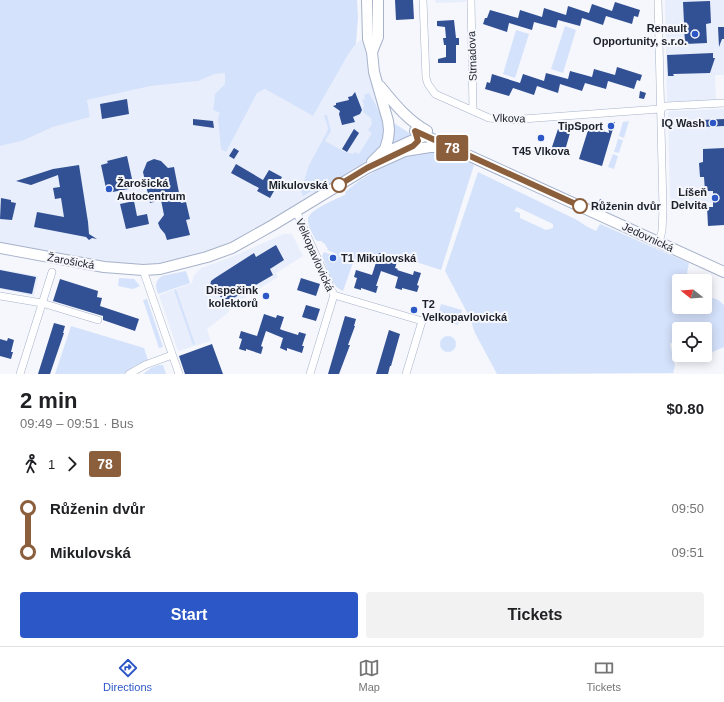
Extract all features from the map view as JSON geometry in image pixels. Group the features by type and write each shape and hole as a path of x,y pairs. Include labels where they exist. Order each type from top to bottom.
{"main road":[{"name":"Jedovnická","path":"367,0 368,39 372,52 372,62 376,82 388,121 388,139 385,149 367,168"},
{"name":"Jedovnická","path":"372,52 378,37 378,0"},
{"name":"Jedovnická","path":"376,82 389,106 400,118 423,136 724,272"},
{"name":"Jedovnická","path":"376,82 399,110 411,120 463,153"},
{"path":"367,168 405,151 416,144 423,136"},
{"path":"367,168 388,151 423,136"},
{"path":"405,151 434,147 463,153"},
{"name":"Žarošická","path":"0,248 94,266 143,270 160,269 199,260 219,253 244,241 367,168"}],"street":[{"name":"Vlkova","path":"423,0 426,71 428,84 431,90 435,94 489,118 509,120 660,108 666,106 724,103"},
{"name":"Strnadova","path":"470,0 473,111"},
{"path":"658,0 663,217 662,231 659,242"},
{"name":"Velkopavlovická","path":"296,211 334,295 422,321 406,374"},
{"path":"143,270 179,374"},
{"path":"20,374 52,272"},
{"path":"310,374 334,295"},
{"path":"0,296 42,303 98,320"},
{"path":"129,374 145,365 172,355"}],"shaded area":[{"path":"0,0 357,0 358,17 356,44 349,53 313,116 265,89 257,93 226,152 221,149 218,117 220,113 213,110 215,94 225,84 225,73 215,74 198,81 151,86 87,100 90,117 53,127 22,141 0,146"},
{"path":"435,0 467,0 465,2 436,3"},
{"path":"665,0 724,0 724,75 715,75 716,100 667,102"},
{"path":"565,26 576,30 563,73 551,69"},
{"path":"516,30 529,34 515,78 503,74"},
{"path":"368,39 386,116 377,157 253,236 155,270 0,248 0,146 22,141 53,127 90,117 87,100 151,86 198,81 215,74 225,73 225,84 215,95 213,110 220,113 226,151 257,93 265,89 313,116 349,53 360,40"},
{"path":"369,93 384,120 385,141 372,157 314,193 313,190 303,196 301,191 309,165 327,132 328,128 324,115 327,115 331,131 325,141 345,152 353,154 355,152 359,154 372,133 368,130 372,124 371,118 363,112 364,105 362,99 365,100 364,95"},
{"path":"724,109 724,202 670,203 668,113 671,111"},
{"path":"629,121 624,138 619,136 623,122"},
{"path":"394,123 412,136 391,145"},
{"path":"618,139 623,140 619,153 614,152"},
{"path":"440,150 474,165 441,270 407,259 406,263 398,261 399,256 391,257 379,254 376,263 360,258 354,260 343,291 339,289 332,281 322,256 324,252 332,255 330,259 335,261 337,254 327,250 328,249 322,241 317,241 315,239 309,226 309,217 317,209 346,194 345,192 359,181 398,157"},
{"path":"613,154 618,156 614,169 608,167"},
{"path":"478,172 577,220 596,231 600,224 689,263 688,274 672,274 672,314 712,314 712,298 722,303 724,305 724,347 712,352 712,322 672,322 672,342 670,344 672,362 674,362 675,366 673,373 497,374 475,333 470,318 445,271","holes":["517,207 553,224 553,228 546,230 520,218 520,213 514,211"]},
{"path":"284,234 292,234 303,256 276,273 278,277 232,305 228,313 207,329 211,341 178,351 159,295 192,283 194,275 201,268 229,258"},
{"path":"0,269 38,276 34,296 0,289"},
{"path":"186,271 190,283 158,294 156,284 162,276"},
{"path":"119,278 134,279 140,286 133,289 118,286"},
{"path":"176,289 195,344 193,345 174,290"},
{"path":"147,299 163,347 159,348 143,300"},
{"path":"441,304 462,310 458,325 437,319"},
{"path":"71,326 144,348 148,360 134,366 124,374 55,374"},
{"path":"445,336 451,336 456,341 454,350 451,352 445,352 440,347 440,341"},
{"path":"163,365 166,374 143,374 151,368"}],"building":[{"path":"395,0 413,0 414,19 396,20"},
{"path":"710,1 711,23 706,24 707,43 685,44 683,2"},
{"path":"615,2 640,10 638,17 634,16 632,24 606,16 603,25 582,18 580,26 558,20 556,28 534,22 532,30 509,23 507,32 483,24 490,10 518,18 520,10 542,17 544,8 566,15 568,6 589,13 592,4 612,11"},
{"path":"454,20 456,38 459,38 459,45 456,45 456,63 438,63 438,59 446,57 446,45 444,45 443,38 446,38 445,27 437,26 437,21"},
{"path":"718,27 724,27 724,39 722,39 719,47"},
{"path":"713,53 713,58 715,58 710,73 673,74 674,76 668,76 667,55"},
{"path":"617,67 642,75 640,81 637,80 634,89 608,81 606,89 585,83 582,91 560,84 558,93 537,86 534,95 513,88 509,96 485,89 487,82 490,83 492,74 520,83 523,74 544,81 546,73 568,79 570,71 592,77 594,69 615,75"},
{"path":"640,91 646,93 644,99 639,98"},
{"path":"355,92 362,110 360,114 353,117 355,122 342,125 339,114 340,111 333,106 336,105 336,103 349,100 348,97 352,96"},
{"path":"127,99 129,114 102,119 100,104"},
{"path":"193,119 213,121 214,128 193,125"},
{"name":"IQ Wash","path":"724,119 724,126 702,127 702,120"},
{"path":"611,122 615,122 602,166 579,159 589,127 609,133 608,125"},
{"path":"354,129 359,133 347,152 342,149"},
{"path":"558,129 570,133 564,154 551,150"},
{"path":"234,148 239,151 234,159 229,156"},
{"path":"724,148 724,225 708,226 707,207 713,207 713,191 705,191 704,177 700,177 699,163 703,162 703,149"},
{"path":"127,156 134,188 107,193 101,165 108,163 107,161"},
{"path":"154,159 161,161 168,168 174,167 181,203 186,202 190,219 186,220 190,235 167,240 165,234 160,228 158,223 164,215 161,200 150,203 143,172 147,162"},
{"path":"236,164 263,180 269,170 282,177 270,198 257,191 259,188 231,173"},
{"path":"79,165 89,234 97,239 92,238 89,240 86,237 34,227 37,212 64,217 61,198 55,199 53,188 60,187 58,175 31,185 16,181 53,169"},
{"path":"1,198 11,200 11,202 16,203 12,220 0,219"},
{"path":"600,199 608,203 606,208 598,204"},
{"path":"134,201 137,216 147,214 149,224 126,229 120,204"},
{"path":"276,245 284,260 270,269 273,275 225,303 214,288 212,289 210,286 211,281 215,278 254,253 256,257"},
{"path":"379,253 391,257 392,254 399,256 395,268 398,269 397,270 413,275 414,271 421,273 417,285 419,286 417,292 402,288 402,290 395,288 398,277 381,271 376,286 378,286 376,293 361,288 361,290 354,288 357,278 354,277 356,270 372,275"},
{"path":"0,270 36,277 32,294 0,288"},
{"path":"301,278 320,284 316,296 297,290"},
{"path":"60,279 98,291 97,297 102,298 100,306 139,319 135,331 103,320 103,316 53,301"},
{"path":"306,305 320,309 316,321 302,317"},
{"path":"264,314 276,318 277,315 284,317 280,329 282,330 298,335 299,332 306,334 302,346 304,346 302,353 287,348 287,351 280,348 283,338 266,331 261,346 263,347 261,354 246,349 246,351 239,349 242,339 239,338 241,331 257,336"},
{"path":"345,316 356,319 348,345 350,345 339,374 328,374"},
{"path":"54,323 65,326 64,333 50,374 38,374"},
{"path":"389,330 400,334 391,366 388,374 376,374"},
{"path":"8,338 14,340 11,359 0,356 0,339 7,341"},
{"path":"212,344 223,374 185,374 179,356"}],"bus line":[{"name":"78","path":"339,185 367,168 405,151 416,144 418,138 415,131 580,206"}],"place":[{"name":"Renault Opportunity, s.r.o.","path":"695,34"},
{"name":"IQ Wash","path":"713,123"},
{"name":"TipSport","path":"611,126"},
{"name":"T45 Vlkova","path":"541,138"},
{"name":"Mikulovská","path":"339,185"},
{"name":"Žarošická Autocentrum","path":"109,189"},
{"name":"Líšeň Delvita","path":"715,198"},
{"name":"Růženin dvůr","path":"580,206"},
{"name":"T1 Mikulovská","path":"333,258"},
{"name":"Dispečink kolektorů","path":"266,296"},
{"name":"T2 Velkopavlovická","path":"414,310"}]}
